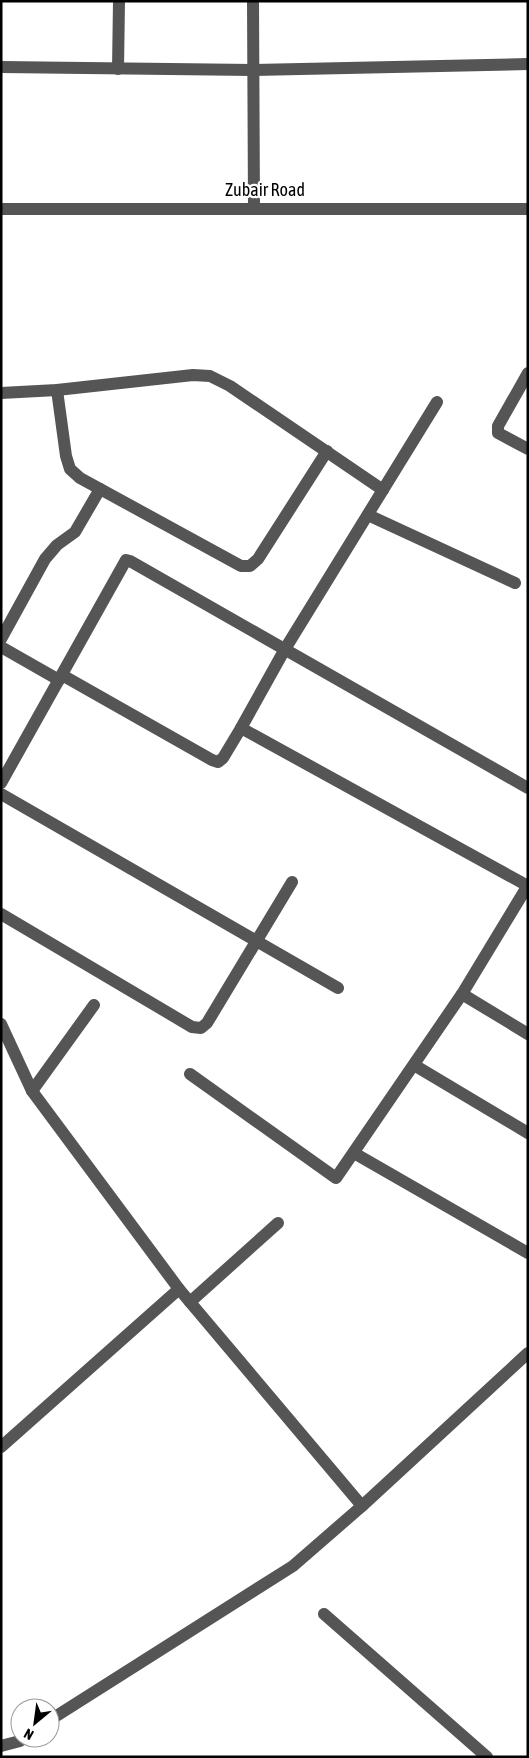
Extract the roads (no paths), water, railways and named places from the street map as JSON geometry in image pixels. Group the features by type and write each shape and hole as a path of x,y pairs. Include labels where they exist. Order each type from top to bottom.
{"street":[{"path":"118,69 119,1"},
{"path":"253,1 254,208"},
{"path":"1,67 253,70 528,64"},
{"name":"Zubair Road","path":"1,209 528,209"},
{"path":"528,373 498,426 498,433 528,449"},
{"path":"1,393 57,390 193,375 210,376 230,386 383,490"},
{"path":"57,390 66,456 70,468 80,478 241,566 250,566 258,559 327,451"},
{"path":"1,647 218,762 223,758 285,649 438,402"},
{"path":"1,639 45,559 57,545 75,532 100,489"},
{"path":"368,515 515,583"},
{"path":"1,783 126,560 528,788"},
{"path":"190,1074 336,1178 462,994 528,886 241,728"},
{"path":"1,794 338,988"},
{"path":"1,914 192,1027 201,1028 206,1023 292,882"},
{"path":"462,994 528,1034"},
{"path":"32,1091 94,1005"},
{"path":"1,1024 32,1091 179,1289 362,1506"},
{"path":"414,1065 528,1133"},
{"path":"354,1153 528,1254"},
{"path":"190,1302 278,1223"},
{"path":"1,1447 179,1289"},
{"path":"60,1714 293,1566 362,1506 528,1353"},
{"path":"324,1614 487,1757"}]}
